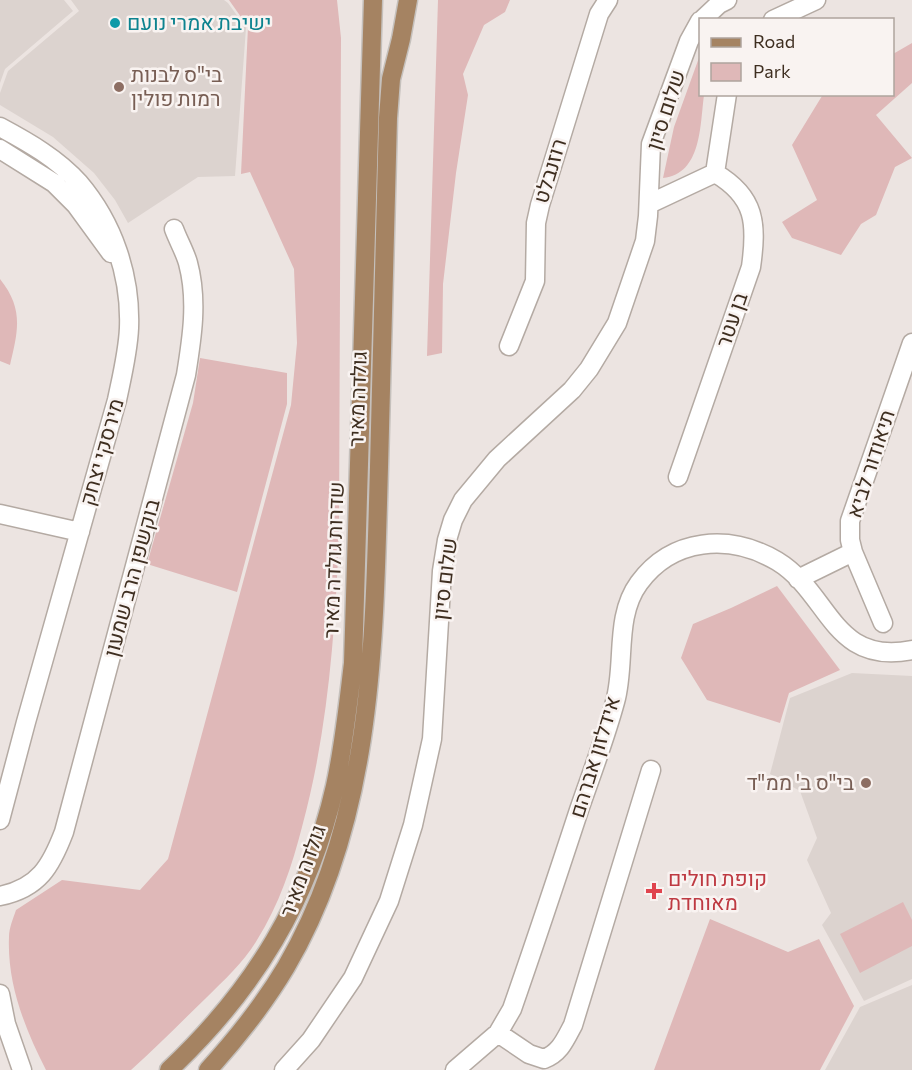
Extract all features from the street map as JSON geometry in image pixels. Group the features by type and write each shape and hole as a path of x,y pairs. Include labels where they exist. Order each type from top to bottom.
{"main road":[{"path":"359,0 370,50"},
{"name":"שדרות גולדה מאיר","path":"169,1070 206,1035 238,996 280,932 312,862 335,785 345,733 353,663 373,0"},
{"name":"גולדה מאיר","path":"208,1070 258,1010 286,967 307,927 320,898 342,831 360,753 369,693 374,620 388,109 391,79 410,4"}],"street":[{"name":"רוזנבלט","path":"509,346 535,281 536,223 540,205 599,14 608,0"},
{"name":"שלום סיון","path":"704,18 727,0"},
{"path":"777,18 816,0"},
{"name":"שלום סיון","path":"284,1070 311,1040 353,978 389,901 413,825 432,739 441,571 453,520 463,500 496,459 572,390 602,351 617,323 645,241 651,144 689,41 699,24"},
{"path":"649,204 715,172 727,96"},
{"name":"מירסקי יצחק","path":"0,127 39,150 78,182 107,223 124,272 129,309 126,359 117,400 0,820"},
{"path":"0,149 54,183 76,205 124,272"},
{"name":"בן עטר","path":"678,477 751,267 754,243 754,221 745,199 733,183 715,172"},
{"name":"בוקשפן הרב שמעון","path":"0,896 26,888 38,879 54,858 64,832 186,375 194,316 193,289 188,262 174,229"},
{"name":"תיאודור לביא","path":"884,623 853,552 850,540 850,520 912,343"},
{"path":"0,514 80,532"},
{"name":"אידלזון אברהם","path":"454,1070 498,1032 512,1009 616,700 624,620 630,600 637,585 654,564 671,553 693,546 714,543 734,546 775,560 790,571 839,631 856,644 877,651 897,653 912,650"},
{"path":"798,579 853,552"},
{"path":"498,1032 530,1054 544,1059 555,1054 564,1043 573,1025 651,770"},
{"path":"0,994 6,1024 22,1070"}],"shaded area":[{"path":"0,0 64,0 73,11 5,69 0,83"},
{"path":"71,0 224,0 228,3 246,28 235,176 198,177 128,223 115,200 94,173 53,137 0,105 0,93 8,71 79,11"},
{"path":"852,673 912,676 912,979 864,1001 822,925 831,913 807,860 817,838 800,791 770,774 790,698"},
{"path":"912,985 912,1070 825,1070 860,1007"}],"green space":[{"path":"229,0 337,0 341,38 339,535 329,682 318,755 302,827 284,885 265,927 240,963 131,1070 46,1070 31,1039 14,989 9,955 9,934 16,910 62,880 140,890 168,859 291,405 297,343 294,269 250,172 241,174 248,27"},
{"path":"438,0 510,0 505,12 484,25 463,74 468,95 443,284 442,353 427,356"},
{"path":"912,43 912,83 876,115 912,158 895,167 876,215 861,224 841,255 792,238 782,222 817,200 792,145 822,96 894,96 894,53"},
{"path":"699,58 699,96 704,96 697,146 685,167 676,174 663,178 674,127"},
{"path":"0,279 8,290 16,310 17,331 10,365 0,361"},
{"path":"200,358 287,373 287,404 237,592 147,564 193,403"},
{"path":"777,586 840,670 789,693 780,723 707,700 681,658 693,624"},
{"path":"903,902 912,920 912,946 860,973 840,934"},
{"path":"710,919 788,952 819,939 854,1006 820,1070 654,1070"}],"place":[{"name":"ישיבת אמרי נועם","path":"115,23"},
{"name":"בי\"ס לבנות רמות פולין","path":"119,87"},
{"name":"בי\"ס ב' ממ\"ד","path":"866,783"},
{"name":"קופת חולים מאוחדת","path":"654,891"}]}
